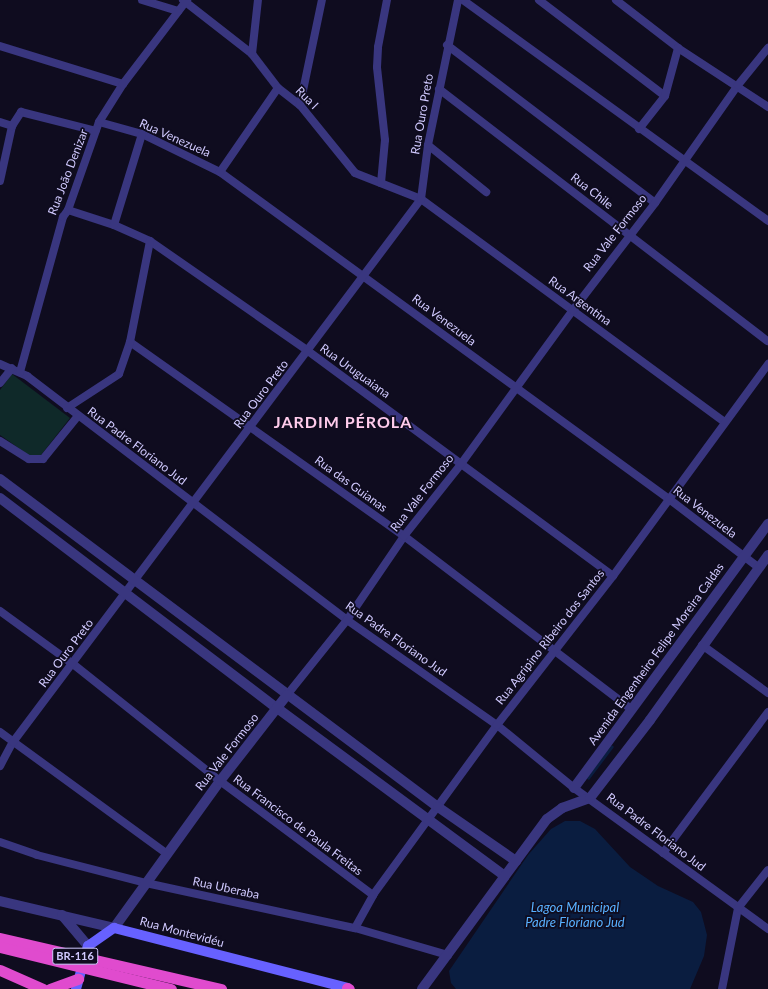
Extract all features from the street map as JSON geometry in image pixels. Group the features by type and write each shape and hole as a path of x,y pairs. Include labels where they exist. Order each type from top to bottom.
{"highway":[{"name":"BR-116","path":"0,938 29,950"},
{"name":"BR-116","path":"0,947 29,950 119,972 221,989"},
{"path":"0,970 43,989"},
{"name":"BR-116","path":"119,972 171,989"},
{"path":"50,989 77,984"}],"main road":[{"name":"Rua Vale Formoso","path":"88,946 114,928"},
{"name":"Rua Montevidéu","path":"114,928 348,989"},
{"path":"77,984 88,946"}],"street":[{"path":"142,0 178,11"},
{"path":"252,54 258,0"},
{"path":"300,105 322,0"},
{"path":"381,182 385,140 377,67 378,47 387,0"},
{"name":"Rua Ouro Preto","path":"0,766 13,742 252,427 421,199 428,145 447,45 458,0"},
{"path":"463,0 682,162 768,221"},
{"path":"539,0 665,96"},
{"path":"616,0 678,48 738,85 768,107"},
{"name":"Rua João Denizar","path":"20,372 63,217 68,210 99,122 123,84 185,1"},
{"name":"Rua I","path":"185,1 252,54 278,88 300,105 355,173 421,199"},
{"path":"447,45 655,203"},
{"path":"0,46 123,84"},
{"path":"639,129 665,96 678,48"},
{"name":"Rua Vale Formoso","path":"114,928 220,781 347,620 404,536 461,464 517,389 573,310 655,203 682,162 738,85 768,48"},
{"path":"220,172 278,88"},
{"name":"Rua Chile","path":"439,88 768,341"},
{"path":"0,181 12,126 21,112 96,131"},
{"path":"0,122 12,126"},
{"name":"Rua Venezuela","path":"99,122 142,134 220,172 364,275 517,389 669,498 743,557 758,567"},
{"path":"114,225 142,134"},
{"path":"428,145 486,192"},
{"name":"Rua Argentina","path":"421,199 726,422"},
{"name":"Rua Uruguaiana","path":"68,210 114,225 150,241 308,351 613,576"},
{"path":"67,408 119,374 130,342 150,241"},
{"name":"Rua das Guianas","path":"130,342 404,536 631,709"},
{"name":"Rua Padre Floriano Jud","path":"0,364 20,372 347,620 497,725 574,788 590,798 768,929"},
{"name":"Rua Agripino Ribeiro dos Santos","path":"355,928 373,896 497,725 613,576 768,364"},
{"path":"0,383 12,368"},
{"path":"1,446 29,459 43,459 78,416"},
{"path":"0,479 136,579 287,696 438,807 516,861"},
{"path":"0,498 127,592 277,708 505,876"},
{"name":"Avenida Engenheiro Felipe Moreira Caldas","path":"574,788 768,524"},
{"path":"423,989 547,819 573,803 590,798 650,720 702,645 768,555"},
{"name":"Rua Francisco de Paula Freitas","path":"0,611 73,664 220,781 373,896"},
{"path":"702,645 768,693"},
{"path":"663,852 768,712"},
{"path":"0,732 167,854"},
{"path":"573,803 574,788"},
{"name":"Rua Uberaba","path":"0,842 36,855 146,883 355,928 448,955"},
{"path":"722,989 738,908 768,870"},
{"name":"Rua Montevidéu","path":"0,901 114,928"},
{"path":"62,915 76,928 88,946"},
{"name":"Rua Montevidéu","path":"348,989 358,989"}],"green space":[{"path":"12,374 70,418 41,455 30,456 0,435 0,390"}],"water":[{"name":"Lagoa Municipal Padre Floriano Jud","path":"565,821 580,821 595,829 630,867 658,886 693,902 701,912 707,935 704,956 690,989 456,989 451,983 449,971 528,855 551,829"}],"waterway":[{"path":"588,778 611,747"}],"district":[{"name":"JARDIM PÉROLA","path":"343,422"}]}
